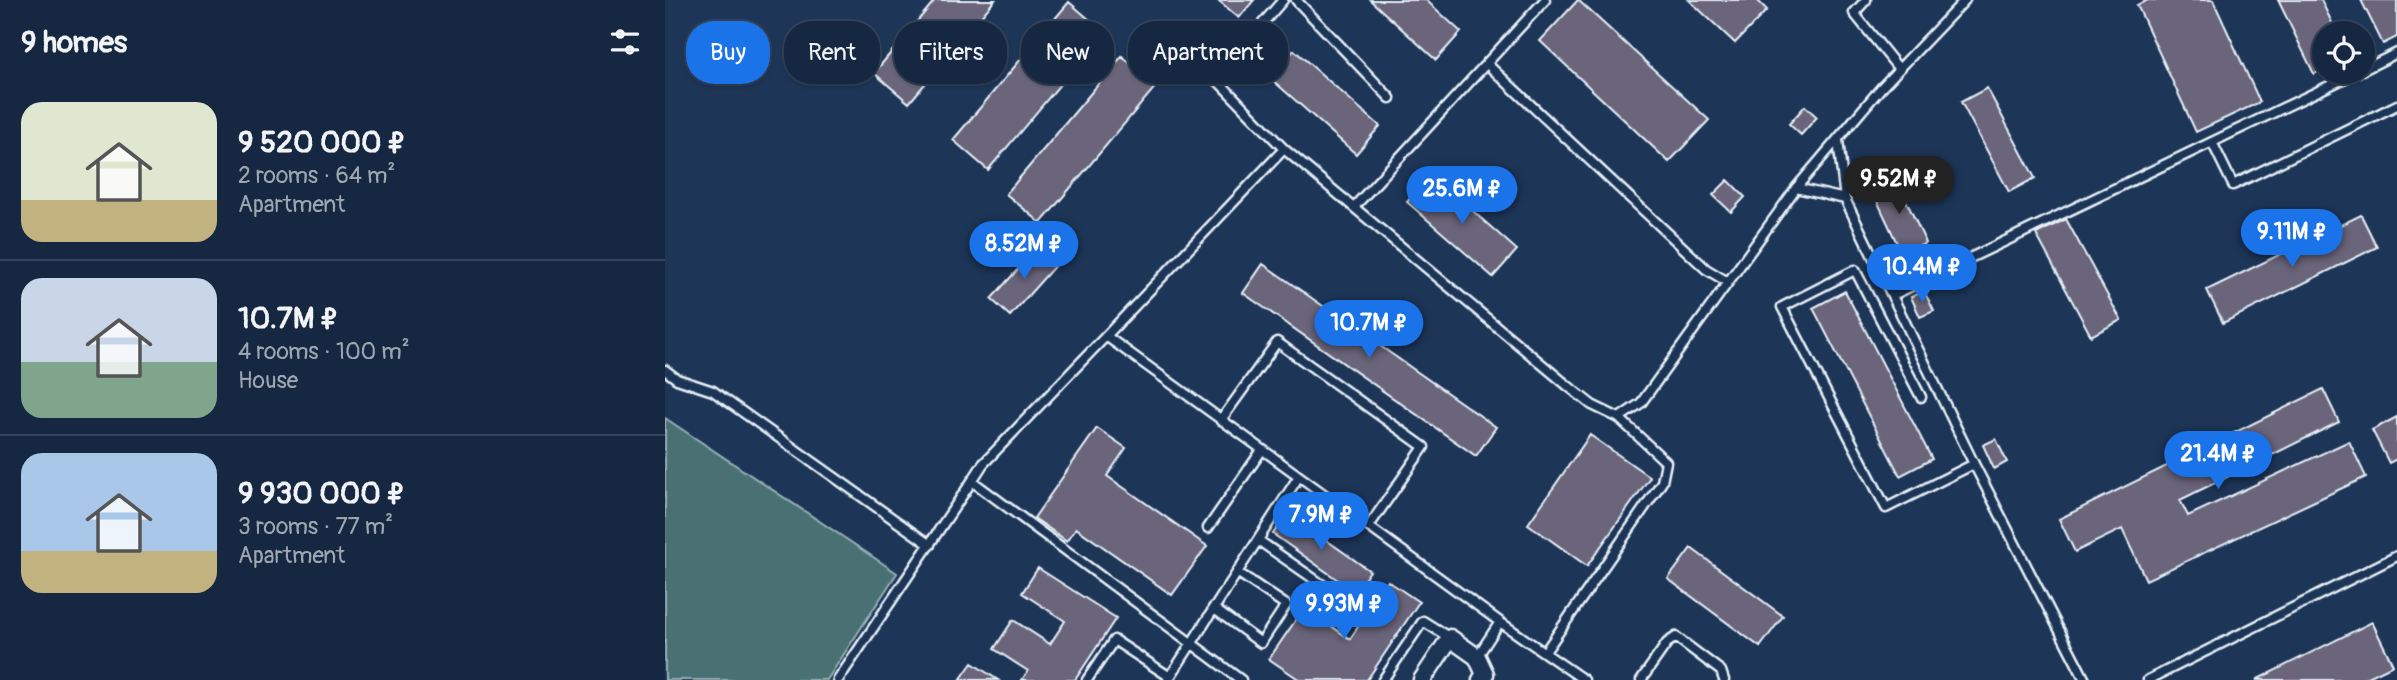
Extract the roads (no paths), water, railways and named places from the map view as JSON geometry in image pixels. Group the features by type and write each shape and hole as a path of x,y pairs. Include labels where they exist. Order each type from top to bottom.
{"street":[{"path":"1422,680 1450,638 1477,657 1485,674 1481,680"}],"lane":[{"path":"1283,0 1216,78 1284,149 1568,386 1592,405 1619,418 1666,462 1662,482 1545,652"},
{"path":"1296,0 1390,98"},
{"path":"1354,207 1545,0"},
{"path":"1866,0 1854,13 1899,69"},
{"path":"1619,418 1641,403 1795,188 1899,69 1965,0"},
{"path":"2375,64 2397,53"},
{"path":"1487,64 1706,269 1726,281"},
{"path":"1892,295 2333,84"},
{"path":"2212,142 2233,185 2397,105"},
{"path":"1838,140 1845,199 1974,464 2085,680"},
{"path":"838,680 983,464 1284,149"},
{"path":"1795,188 1845,199"},
{"path":"1921,397 1855,270 1782,307 1885,508 1974,464"},
{"path":"1106,336 1584,680"},
{"path":"1221,420 1277,342 1425,447 1369,526"},
{"path":"665,370 677,379 713,391 930,545"},
{"path":"1207,528 1262,450"},
{"path":"1087,680 1114,640 1169,679 1299,476"},
{"path":"972,481 1241,680"},
{"path":"1258,540 1341,597"},
{"path":"2148,680 2397,556"},
{"path":"1213,608 1261,643 1286,605 1237,572"},
{"path":"1383,680 1423,621 1450,638"},
{"path":"1477,657 1500,622"},
{"path":"1641,680 1667,643 1676,637 1721,671 1724,680"}]}
